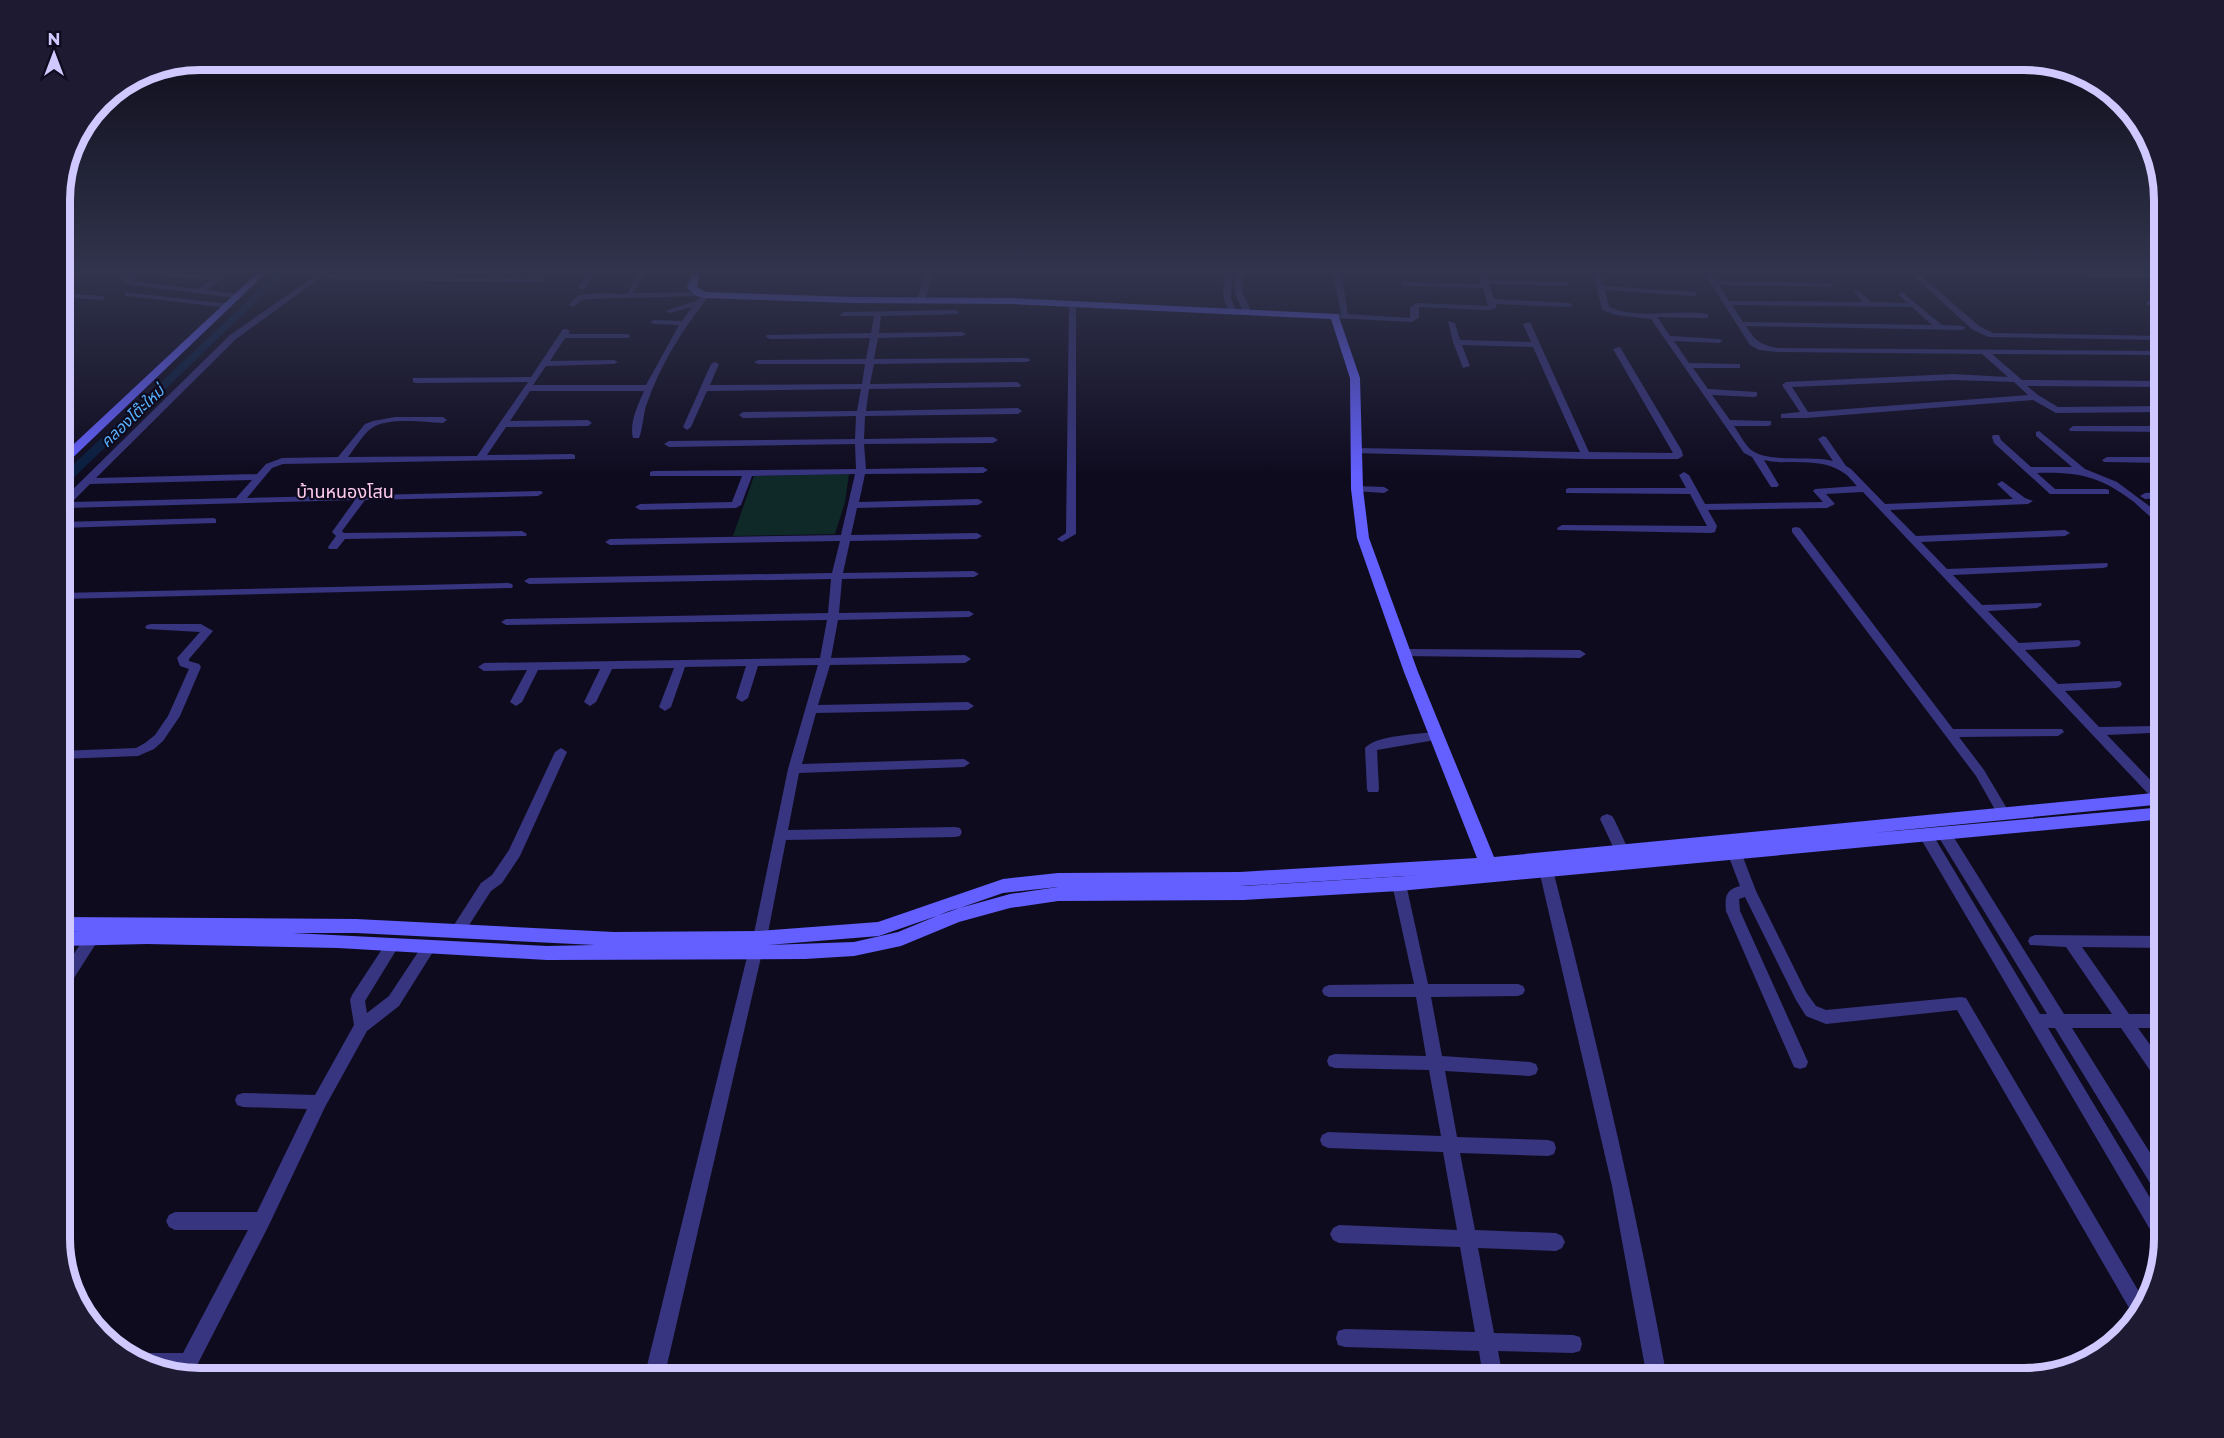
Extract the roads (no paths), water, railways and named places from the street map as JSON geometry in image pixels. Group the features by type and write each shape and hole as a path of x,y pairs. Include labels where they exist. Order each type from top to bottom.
{"street":[{"path":"71,455 192,340"},
{"path":"71,497 230,340"},
{"path":"481,457 561,340"},
{"path":"636,436 636,421 648,388 674,340"},
{"path":"656,1368 757,945 794,769 825,661 837,576 861,470 859,441 861,413 875,340"},
{"path":"1062,539 1071,534 1072,340"},
{"path":"1346,340 1355,378 1358,489 1364,538 1405,653 1491,869"},
{"path":"1534,340 1586,456"},
{"path":"1671,340 1747,451 1757,457 1821,460 1841,466"},
{"path":"1751,340 1762,348 1778,350 2154,353"},
{"path":"1466,366 1457,342 1536,345"},
{"path":"1357,451 1678,456 1617,349"},
{"path":"1985,352 2035,397 2051,408 2062,411 2154,409"},
{"path":"758,362 1027,360"},
{"path":"545,364 614,362"},
{"path":"687,427 715,364"},
{"path":"1689,365 1737,366"},
{"path":"1806,415 1786,385 1933,378 2154,384"},
{"path":"416,380 534,379"},
{"path":"705,388 1017,385"},
{"path":"528,388 648,388"},
{"path":"1707,392 1754,394"},
{"path":"1784,417 2035,397"},
{"path":"743,415 1018,411"},
{"path":"341,460 372,424 396,420 443,420"},
{"path":"502,424 588,423"},
{"path":"1728,423 1768,423"},
{"path":"2073,429 2154,429"},
{"path":"2039,434 2082,471"},
{"path":"1996,437 1997,441 2053,492 2106,492"},
{"path":"1822,439 1841,466 1866,489 2154,793"},
{"path":"669,444 993,440"},
{"path":"71,447 79,447"},
{"path":"239,501 258,477 276,462 572,457"},
{"path":"1757,457 1773,485"},
{"path":"2107,460 2154,460"},
{"path":"653,474 983,470"},
{"path":"2030,470 2082,471 2094,474 2120,488 2154,514"},
{"path":"640,507 736,505 748,473"},
{"path":"1562,528 1711,530 1712,526 1684,475"},
{"path":"87,481 258,477"},
{"path":"1883,507 2025,501 2002,484"},
{"path":"1358,489 1384,490"},
{"path":"1701,507 1827,505 1830,504 1818,491 1866,489"},
{"path":"1569,491 1693,491"},
{"path":"71,506 538,494"},
{"path":"2145,496 2154,496"},
{"path":"362,497 337,532 342,536 522,534"},
{"path":"854,505 978,502"},
{"path":"71,525 213,521"},
{"path":"1796,530 1980,773 2003,812"},
{"path":"1913,539 2065,533"},
{"path":"333,547 342,536"},
{"path":"610,542 977,536"},
{"path":"1945,572 2103,565"},
{"path":"529,581 974,574"},
{"path":"71,596 508,586"},
{"path":"1979,608 2037,605"},
{"path":"506,622 969,614"},
{"path":"71,754 138,752 147,749 162,736 182,701 195,667 184,663 183,658 207,631 201,627 151,627"},
{"path":"2016,647 2075,643"},
{"path":"1405,653 1580,654"},
{"path":"484,668 965,659"},
{"path":"742,698 753,663"},
{"path":"664,707 681,664"},
{"path":"590,702 608,665"},
{"path":"516,702 534,667"},
{"path":"2055,688 2116,684"},
{"path":"810,709 968,706"},
{"path":"2096,731 2151,729"},
{"path":"1950,733 2058,732"},
{"path":"1373,789 1371,748 1380,744 1437,736"},
{"path":"457,932 486,887 497,879 515,852 561,752"},
{"path":"794,769 964,763"},
{"path":"71,924 356,927 854,949 901,939 955,916 1010,901 1058,894 1244,893 1399,884 1622,850 2003,812 2154,804"},
{"path":"71,939 159,937 429,946 547,953 757,945 879,929 1003,886 1058,880 1240,879 1491,869 1546,870 1943,832 2154,804"},
{"path":"1607,819 1622,850"},
{"path":"780,835 955,832"},
{"path":"1943,832 2154,1174"},
{"path":"1924,834 2154,1220"},
{"path":"1734,852 1749,891 1801,996 1811,1011 1826,1017 1961,1003 2135,1303"},
{"path":"1546,870 1588,1037 1635,1249 1655,1368"},
{"path":"1399,884 1422,989 1492,1368"},
{"path":"1749,891 1739,892 1732,896 1733,911 1800,1062"},
{"path":"71,971 92,938"},
{"path":"2035,941 2154,942"},
{"path":"2070,942 2154,1063"},
{"path":"362,1026 357,1000 393,945"},
{"path":"186,1366 262,1221 319,1102 362,1026 394,1001 429,946"},
{"path":"1329,991 1518,990"},
{"path":"2037,1021 2154,1022"},
{"path":"1335,1061 1436,1063 1530,1069"},
{"path":"243,1100 319,1102"},
{"path":"1328,1140 1548,1148"},
{"path":"175,1221 262,1221"},
{"path":"1339,1234 1556,1242"},
{"path":"1345,1338 1573,1344"}],"waterway":[{"name":"คลองโต๊ะใหม่","path":"71,474 211,340"}],"district":[{"name":"บ้านหนองโสน","path":"345,492"}]}
